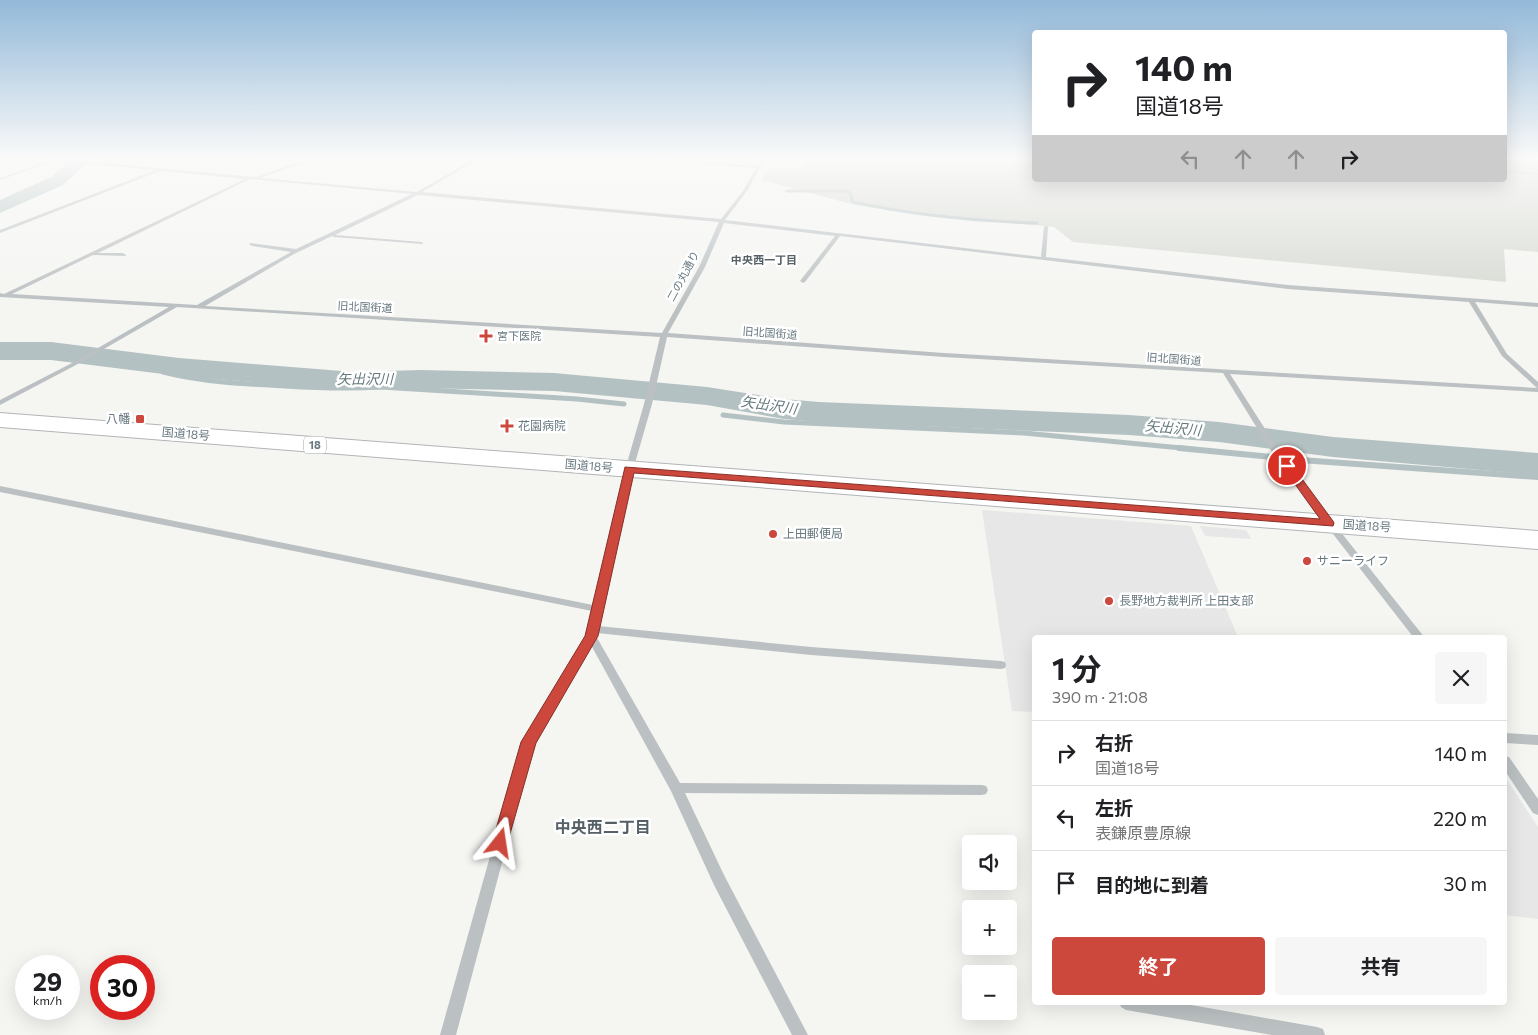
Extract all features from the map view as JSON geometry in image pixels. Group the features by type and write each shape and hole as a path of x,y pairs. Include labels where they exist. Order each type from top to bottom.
{"highway":[{"name":"国道18号","path":"0,420 1538,540"}],"street":[{"path":"0,232 64,207"},
{"path":"2,295 191,207"},
{"path":"198,307 296,251 332,236 389,207"},
{"path":"567,207 722,221 1288,287 1538,304"},
{"name":"二の丸通り","path":"629,470 648,404 664,335 702,266 722,221 733,207"},
{"path":"1043,259 1046,227"},
{"path":"803,281 838,235"},
{"path":"332,236 421,243"},
{"path":"252,244 296,251"},
{"path":"91,254 123,255"},
{"name":"旧北国街道","path":"2,295 664,335 1226,372 1538,389"},
{"path":"1471,300 1504,355 1538,389"},
{"path":"0,404 98,351 175,306"},
{"path":"1226,372 1273,447 1329,523 1418,635"},
{"path":"448,1035 528,742 592,633 629,470"},
{"path":"0,489 597,610"},
{"path":"592,633 1001,664"},
{"path":"592,633 676,788 719,880 800,1035"},
{"path":"1507,738 1538,740"},
{"path":"1507,764 1538,808"},
{"path":"676,788 982,790"},
{"path":"1143,1005 1317,1035"}],"shaded area":[{"path":"872,207 1538,207 1538,252 1504,249 1506,282 1073,242 1054,227 935,216"},
{"name":"長野地方裁判所 上田支部","path":"982,510 1191,526 1237,635 1032,635 1032,712 1012,711"},
{"path":"1200,526 1246,530 1251,539 1205,536"},
{"path":"1507,780 1538,827 1538,919 1507,915"}],"waterway":[{"path":"883,207 968,219 1037,223"},
{"name":"矢出沢川","path":"0,351 51,351 179,367 354,381 420,379 554,382 707,396 784,409 819,412 1129,425 1219,432 1333,447 1538,464"},
{"path":"164,365 163,372 193,378 238,383 321,388 381,387 577,399 624,404"},
{"path":"723,415 784,422 1024,433 1192,449"},
{"path":"1179,448 1272,457"},
{"path":"1287,459 1538,477"}],"place":[{"name":"宮下医院","path":"486,336"},
{"name":"八幡","path":"140,419"},
{"name":"花園病院","path":"507,426"},
{"name":"上田郵便局","path":"773,534"},
{"name":"サニーライフ","path":"1307,561"},
{"name":"長野地方裁判所 上田支部","path":"1109,601"}],"district":[{"name":"中央西一丁目","path":"764,260"},
{"name":"中央西二丁目","path":"603,827"}],"route":[{"path":"500,843 528,742 591,636 629,470 1329,523 1287,466"}]}
